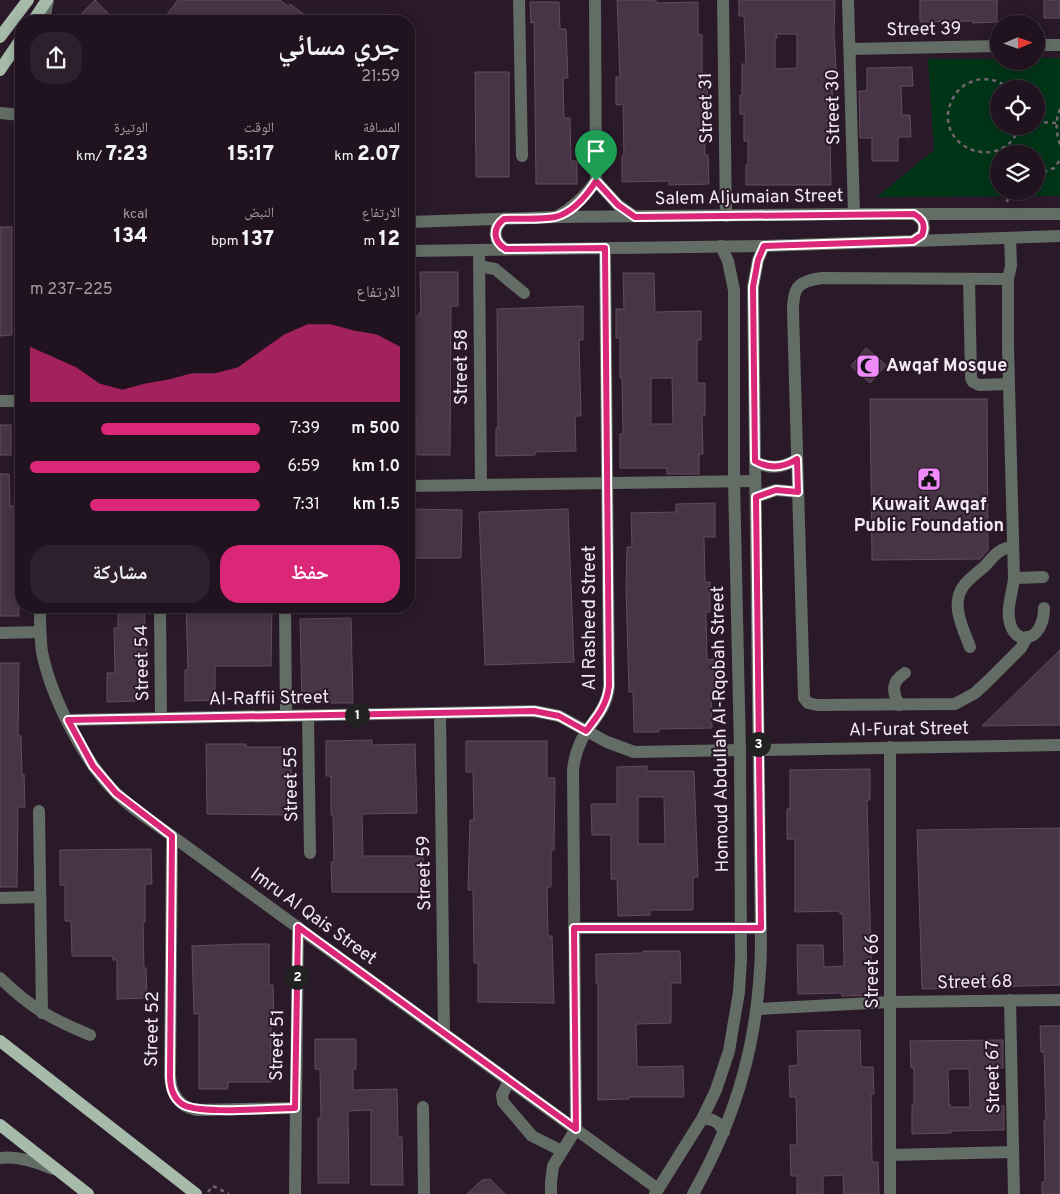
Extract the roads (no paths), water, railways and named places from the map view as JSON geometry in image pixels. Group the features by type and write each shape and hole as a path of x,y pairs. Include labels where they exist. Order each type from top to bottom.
{"main road":[{"path":"17,15 28,0"},
{"path":"37,15 48,0"},
{"path":"0,37 15,17"},
{"path":"0,70 15,48"},
{"path":"0,1041 196,1194"},
{"path":"0,1125 88,1194"}],"street":[{"path":"45,15 48,0"},
{"path":"519,0 522,156"},
{"path":"556,217 584,198 596,181 595,0"},
{"name":"Street 31","path":"723,0 726,216"},
{"name":"Street 30","path":"848,0 854,214"},
{"path":"1045,45 1060,45"},
{"name":"Street 39","path":"850,50 990,46"},
{"path":"0,113 15,114"},
{"path":"596,181 618,205 635,217"},
{"path":"913,241 922,235 924,229 923,221 914,214"},
{"name":"Salem Aljumaian Street","path":"415,222 556,217 1060,214"},
{"path":"504,219 497,227 496,237 498,242 506,249"},
{"path":"415,251 764,246 1060,236"},
{"path":"1006,238 1004,266 1008,279 1014,578 1009,617 1010,625 1016,633 1027,637"},
{"name":"Homoud Abdullah Al-Rqobah Street","path":"657,1192 702,1119 716,1090 733,1032 740,984 740,750 734,481 734,290 728,261 721,246"},
{"name":"Homoud Abdullah Al-Rqobah Street","path":"693,1194 724,1132 735,1103 748,1060 757,1009 761,928 753,287 758,260 764,246"},
{"name":"Al Rasheed Street","path":"576,1129 573,770 578,746 586,731 603,708 608,694 605,248"},
{"name":"Street 58","path":"479,250 481,484"},
{"path":"479,266 495,270 524,293"},
{"path":"1008,279 822,278 804,281 795,291 793,299 804,698 808,703 816,705 947,706 955,704 968,698 988,681 1021,648 1027,637 1041,628 1044,608"},
{"path":"970,279 971,378 978,385 1009,384"},
{"path":"0,401 15,401"},
{"path":"755,461 767,466 776,467 797,459"},
{"path":"415,486 755,481"},
{"path":"756,497 776,490 798,492"},
{"path":"970,647 958,611 959,594 966,583 996,554 1004,549 1013,547"},
{"path":"1014,578 1043,577"},
{"name":"Imru Al Qais Street","path":"40,613 42,650 49,678 68,720 93,766 116,793 172,836 576,1129 657,1192"},
{"name":"Street 54","path":"160,613 162,718"},
{"path":"285,613 286,716"},
{"path":"0,633 40,632"},
{"path":"899,705 895,696 895,683 905,673"},
{"name":"Al-Raffii Street","path":"68,720 541,712 559,716 612,745 634,752 740,750"},
{"name":"Street 59","path":"440,713 444,1033"},
{"name":"Street 55","path":"308,716 310,853"},
{"name":"Al-Furat Street","path":"758,750 1060,745"},
{"name":"Street 66","path":"890,748 890,1194"},
{"path":"39,810 42,1013"},
{"name":"Street 52","path":"172,836 170,1076 173,1094 183,1105 197,1110 295,1108"},
{"path":"0,898 40,897"},
{"name":"Street 51","path":"295,1194 298,927"},
{"path":"574,928 761,928"},
{"path":"0,978 20,997 42,1013 55,1021 90,1035"},
{"name":"Street 67","path":"1010,1000 1014,1194"},
{"name":"Street 68","path":"757,1009 890,1002 1060,1000"},
{"path":"509,1080 502,1095 503,1102 532,1136 562,1151"},
{"path":"423,1107 424,1194"},
{"path":"702,1119 713,1120 718,1123 724,1132"},
{"path":"551,1194 552,1172 562,1151 576,1129"},
{"path":"890,1155 1014,1152"},
{"path":"0,1158 27,1159 62,1172"}],"place":[{"name":"Awqaf Mosque","path":"868,366"},
{"name":"Kuwait Awqaf Public Foundation","path":"929,479"}]}
